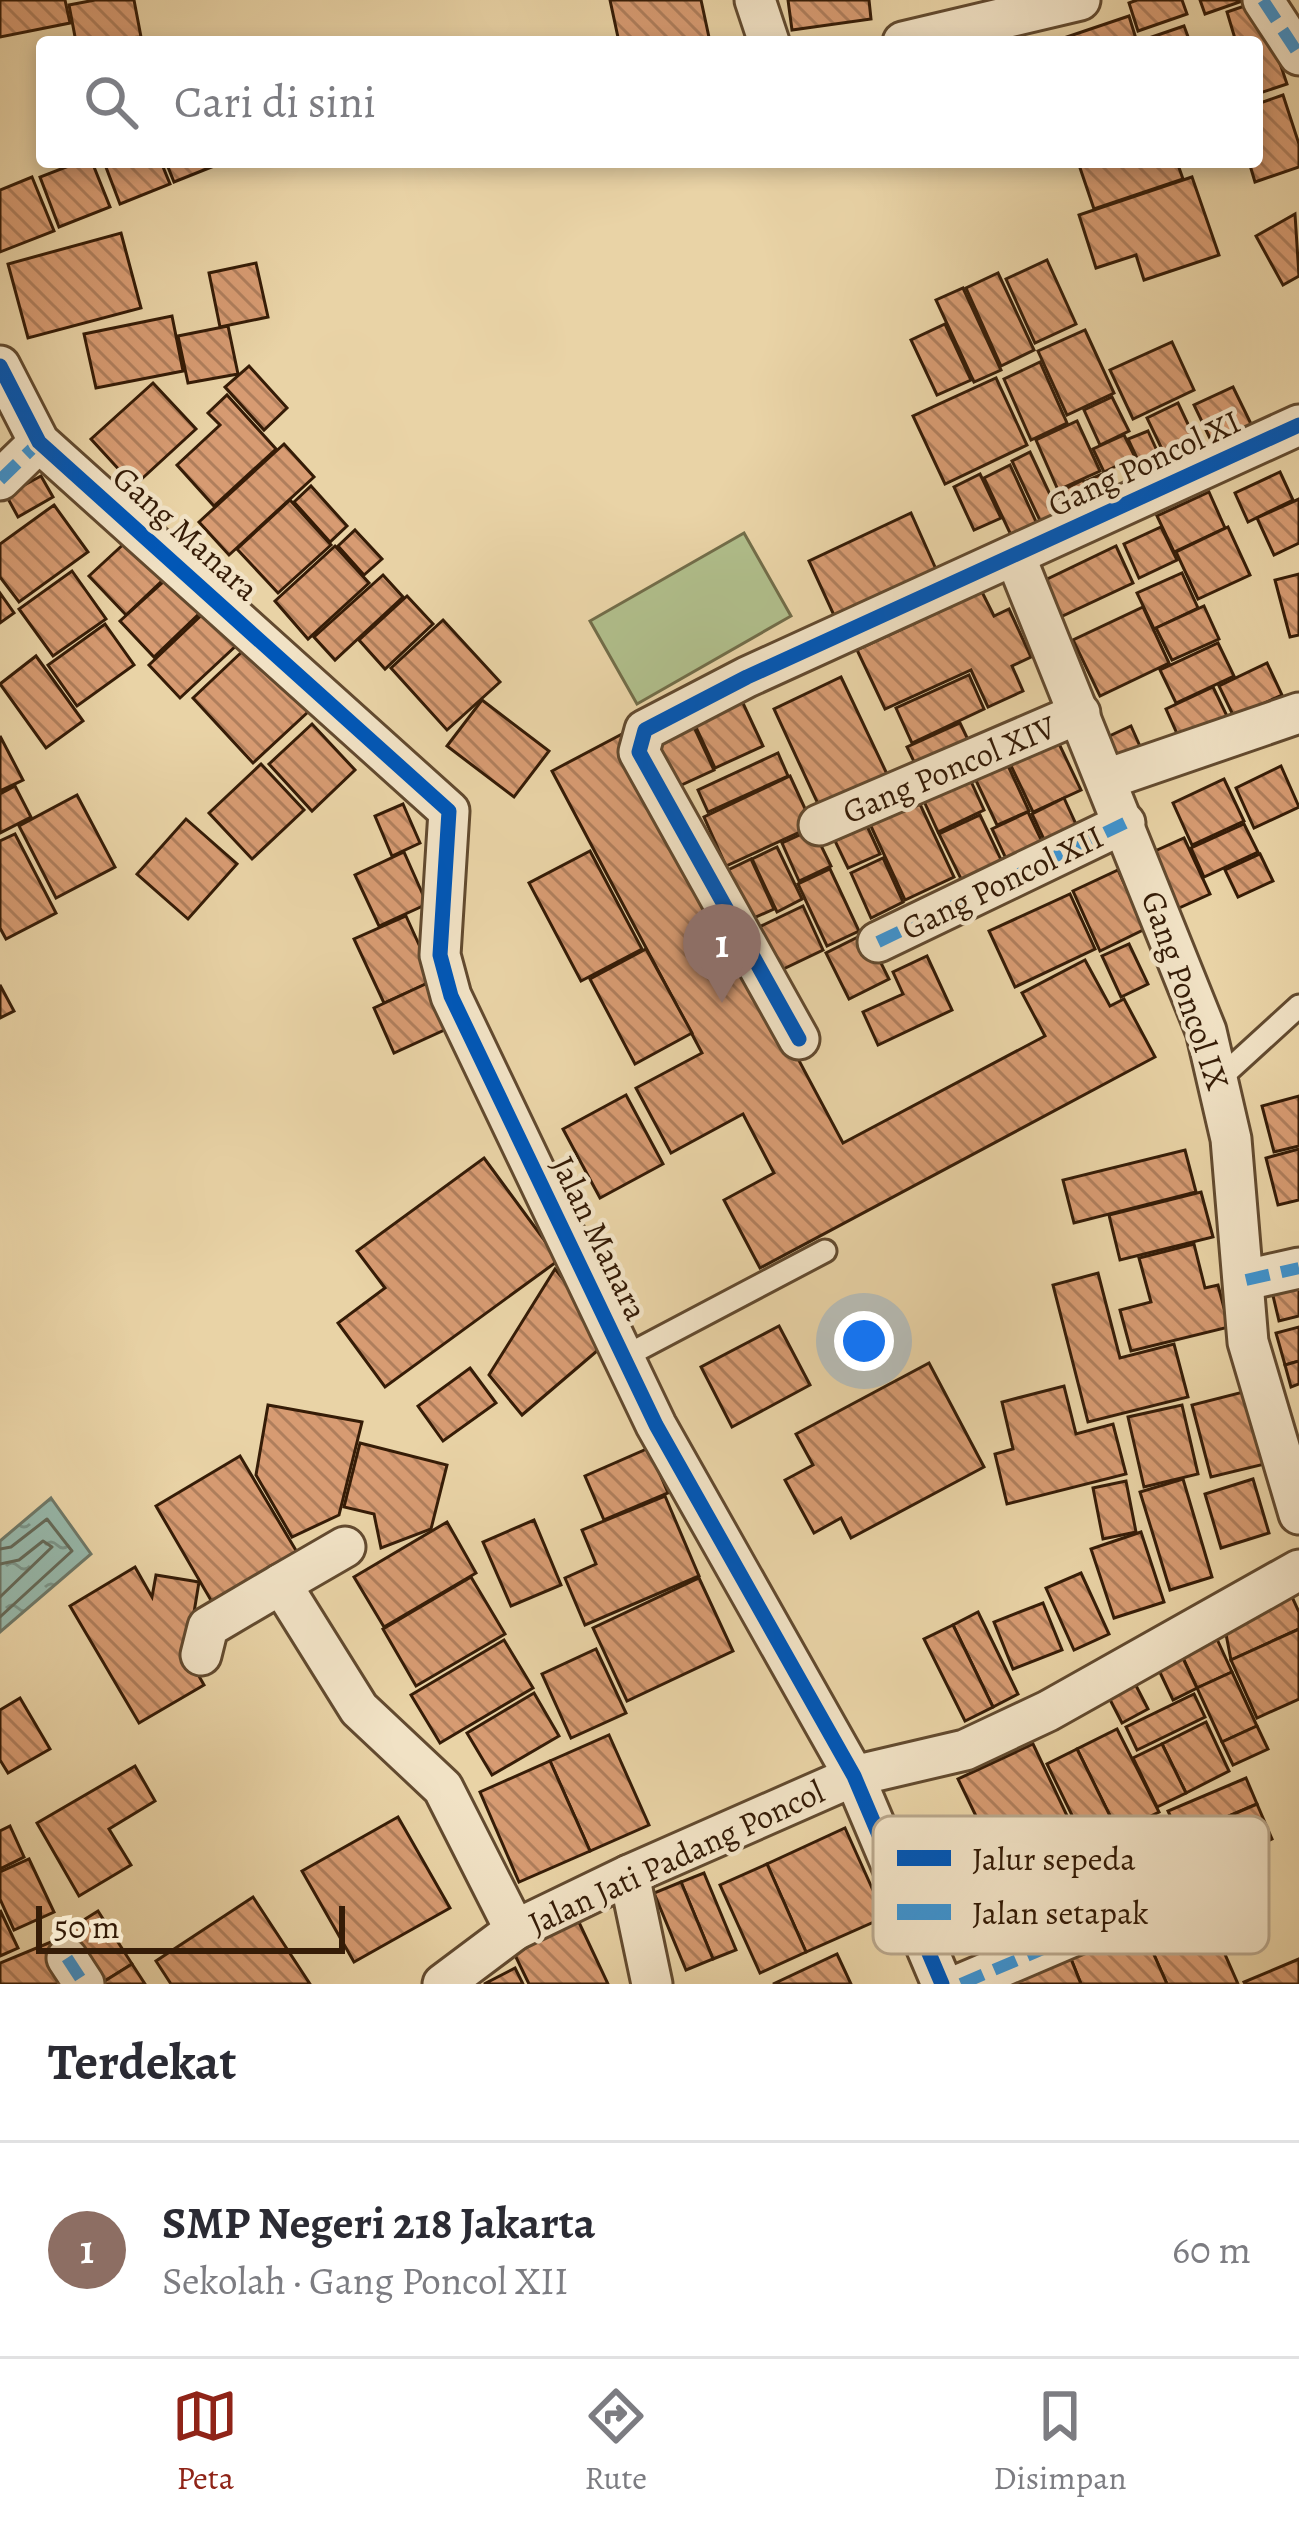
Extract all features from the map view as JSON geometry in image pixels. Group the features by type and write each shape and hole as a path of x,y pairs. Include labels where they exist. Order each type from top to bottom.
{"street":[{"path":"755,0 767,36"},
{"path":"928,36 1080,0"},
{"path":"1263,0 1299,55"},
{"name":"Gang Manara","path":"0,366 39,442 357,726"},
{"name":"Gang Poncol XI","path":"799,1039 639,752 640,736 649,725 747,677 1299,425"},
{"path":"0,480 39,442"},
{"name":"Gang Poncol IX","path":"1015,556 1168,926 1219,1079 1231,1139 1248,1342 1299,1514"},
{"name":"Gang Poncol XIV","path":"819,825 1080,712"},
{"path":"1107,779 1299,713"},
{"name":"Jalan Manara","path":"357,726 441,801 453,819 440,956 451,996 656,1425 854,1776 873,1821"},
{"name":"Gang Poncol XII","path":"878,942 1125,823"},
{"path":"1246,1280 1299,1268"},
{"path":"201,1655 208,1627 345,1547"},
{"name":"Jalan Jati Padang Poncol","path":"443,1984 515,1930 629,1875 854,1776 965,1750 1048,1711 1299,1570"},
{"path":"281,1583 358,1708 443,1788 515,1930"},
{"path":"629,1875 652,1984"},
{"name":"Jalan Manara","path":"929,1954 942,1984"},
{"path":"961,1984 1031,1954"}],"lane":[{"path":"1219,1079 1299,1006"},
{"path":"624,1357 825,1251"}],"green space":[{"path":"744,533 791,616 637,704 590,621"}],"water":[{"path":"51,1498 91,1554 0,1632 0,1541"}],"building":[{"path":"0,0 65,0 70,23 0,37"},
{"path":"134,0 141,36 75,36 69,5"},
{"path":"610,0 701,0 709,36 618,36"},
{"path":"788,0 869,0 871,19 792,30"},
{"path":"1182,0 1187,14 1138,31 1129,3"},
{"path":"1200,0 1245,0 1205,14"},
{"path":"1259,1 1287,84 1263,92 1263,36 1234,36 1227,12"},
{"path":"1129,16 1135,36 1070,36"},
{"path":"1184,26 1188,36 1155,36"},
{"path":"1283,95 1299,144 1299,167 1255,182 1251,168 1263,168 1263,102"},
{"path":"63,168 94,168 110,207 59,227 40,177"},
{"path":"106,168 163,168 170,184 120,204"},
{"path":"168,168 209,168 174,182"},
{"path":"1080,168 1179,168 1183,179 1094,209"},
{"path":"32,177 54,231 0,252 0,190"},
{"path":"1192,177 1219,255 1144,280 1136,255 1096,268 1079,215"},
{"path":"1295,214 1299,276 1283,285 1256,236"},
{"path":"121,233 141,308 28,338 8,264"},
{"path":"1047,260 1076,324 1035,343 1006,279"},
{"path":"256,263 268,317 220,327 209,273"},
{"path":"998,273 1034,350 1001,366 966,288"},
{"path":"963,288 1001,370 974,382 936,300"},
{"path":"172,316 183,371 96,388 84,334"},
{"path":"945,324 971,380 937,395 911,340"},
{"path":"228,326 238,374 188,383 178,336"},
{"path":"1085,330 1114,393 1067,415 1038,351"},
{"path":"1172,342 1194,390 1133,419 1110,370"},
{"path":"1040,362 1067,423 1031,440 1004,379"},
{"path":"249,366 287,408 264,430 225,387"},
{"path":"996,378 1027,445 945,484 913,416"},
{"path":"153,383 196,429 134,486 91,439"},
{"path":"1233,387 1256,434 1217,453 1194,405"},
{"path":"227,395 276,449 214,506 177,465 220,425 208,413"},
{"path":"1112,397 1129,431 1100,445 1084,410"},
{"path":"1178,403 1204,458 1173,472 1147,418"},
{"path":"1077,421 1100,471 1058,490 1036,440"},
{"path":"1148,431 1168,475 1149,484 1128,439"},
{"path":"1124,435 1135,457 1104,472 1093,449"},
{"path":"284,444 314,477 229,555 199,522"},
{"path":"1030,452 1062,520 1044,529 1012,461"},
{"path":"1010,465 1037,524 1011,535 984,478"},
{"path":"1109,471 1123,501 1100,511 1086,481"},
{"path":"1280,472 1293,500 1248,522 1235,493"},
{"path":"980,474 1001,518 974,530 954,487"},
{"path":"41,476 53,497 18,517 6,495"},
{"path":"1083,480 1096,506 1069,519 1057,493"},
{"path":"311,486 347,526 330,542 294,502"},
{"path":"1209,492 1225,528 1174,552 1157,516"},
{"path":"1299,499 1299,543 1274,555 1257,518"},
{"path":"290,500 331,545 278,593 237,549"},
{"path":"54,505 88,552 19,602 0,577 0,544"},
{"path":"911,513 939,576 838,624 809,561"},
{"path":"1161,527 1177,560 1139,578 1124,544"},
{"path":"1228,527 1250,575 1198,599 1176,552"},
{"path":"355,530 382,559 364,575 338,546"},
{"path":"128,540 165,578 126,615 89,576"},
{"path":"335,546 369,583 308,639 275,601"},
{"path":"1116,546 1133,583 1054,620 1037,584"},
{"path":"72,571 106,619 53,656 19,609"},
{"path":"1182,573 1198,608 1154,629 1137,593"},
{"path":"172,574 204,609 154,657 120,621"},
{"path":"1299,574 1299,635 1290,637 1275,580"},
{"path":"383,575 403,597 335,660 314,637"},
{"path":"982,592 994,616 1009,609 1031,657 1012,666 1023,691 988,707 971,670 885,709 857,650"},
{"path":"0,593 14,613 0,623"},
{"path":"407,596 433,624 385,669 359,640"},
{"path":"1204,606 1219,639 1172,660 1156,628"},
{"path":"1143,607 1169,663 1100,696 1073,640"},
{"path":"208,609 239,643 180,698 149,665"},
{"path":"443,620 500,682 447,730 391,668"},
{"path":"105,624 134,665 77,706 48,665"},
{"path":"1218,643 1234,676 1176,703 1160,670"},
{"path":"247,647 308,712 253,763 193,698"},
{"path":"36,656 83,721 46,748 0,684"},
{"path":"1267,663 1282,695 1234,717 1219,686"},
{"path":"969,675 984,709 912,743 896,708"},
{"path":"841,677 887,774 819,806 774,709"},
{"path":"1213,687 1227,716 1179,738 1166,709"},
{"path":"741,699 763,746 715,768 693,721"},
{"path":"482,700 549,751 514,797 447,746"},
{"path":"960,723 972,748 919,772 907,747"},
{"path":"312,724 355,770 312,811 269,764"},
{"path":"1131,726 1143,753 1115,766 1103,739"},
{"path":"694,727 714,770 677,787 657,744"},
{"path":"1052,729 1081,790 1033,812 1004,751"},
{"path":"624,733 843,1143 1045,1036 1022,993 1085,960 1110,1006 1124,999 1155,1057 760,1268 724,1200 774,1173 743,1114 671,1153 636,1088 702,1053 552,771"},
{"path":"0,736 23,780 0,791"},
{"path":"778,753 788,776 708,812 698,790"},
{"path":"1003,755 1029,811 997,825 971,770"},
{"path":"261,764 304,810 252,859 209,813"},
{"path":"1281,766 1299,807 1254,828 1236,788"},
{"path":"790,776 813,826 726,866 704,817"},
{"path":"969,777 984,810 938,832 923,799"},
{"path":"1224,779 1244,821 1192,845 1173,803"},
{"path":"15,786 31,817 0,833 0,794"},
{"path":"77,795 115,867 56,898 19,826"},
{"path":"1064,798 1080,833 1048,848 1032,814"},
{"path":"918,800 954,877 905,900 869,822"},
{"path":"403,804 420,843 392,856 375,816"},
{"path":"1028,812 1045,848 1009,865 992,829"},
{"path":"980,815 1005,868 965,887 939,834"},
{"path":"186,819 237,864 188,919 137,874"},
{"path":"1244,824 1258,852 1204,877 1191,848"},
{"path":"867,826 880,854 848,868 835,841"},
{"path":"813,829 831,866 799,881 782,843"},
{"path":"15,834 56,913 6,939 0,928 0,841"},
{"path":"1184,838 1210,894 1170,912 1144,856"},
{"path":"777,847 802,899 777,912 752,859"},
{"path":"590,851 642,949 581,981 529,883"},
{"path":"404,852 427,904 379,926 355,875"},
{"path":"1260,854 1273,881 1238,897 1225,870"},
{"path":"883,858 903,902 871,918 851,873"},
{"path":"751,859 774,909 749,920 726,871"},
{"path":"830,869 859,931 827,946 798,884"},
{"path":"1118,870 1145,929 1100,951 1073,891"},
{"path":"1070,894 1095,949 1015,987 989,931"},
{"path":"803,906 823,950 777,972 757,928"},
{"path":"406,916 435,980 384,1003 354,939"},
{"path":"866,933 889,979 849,999 826,953"},
{"path":"1129,944 1148,984 1121,997 1102,956"},
{"path":"646,949 692,1033 635,1064 590,979"},
{"path":"927,956 952,1010 878,1045 863,1012 903,994 893,972"},
{"path":"432,981 453,1026 394,1053 374,1008"},
{"path":"0,985 14,1011 0,1018"},
{"path":"626,1095 663,1164 600,1198 563,1129"},
{"path":"1299,1096 1299,1146 1274,1152 1262,1106"},
{"path":"1299,1149 1299,1200 1278,1205 1266,1158"},
{"path":"1185,1150 1196,1192 1074,1223 1063,1180"},
{"path":"484,1158 559,1260 385,1387 338,1323 385,1288 357,1251"},
{"path":"1201,1192 1213,1237 1120,1260 1109,1215"},
{"path":"1194,1244 1205,1288 1218,1285 1229,1327 1131,1351 1120,1310 1151,1302 1139,1258"},
{"path":"555,1269 611,1339 522,1415 489,1375"},
{"path":"1098,1273 1120,1358 1174,1344 1188,1397 1088,1422 1053,1285"},
{"path":"1299,1276 1299,1316 1279,1321 1270,1283"},
{"path":"779,1326 810,1385 732,1427 701,1367"},
{"path":"1299,1327 1299,1361 1285,1365 1276,1333"},
{"path":"1299,1361 1299,1384 1291,1387 1285,1365"},
{"path":"929,1363 984,1467 851,1538 841,1518 814,1533 785,1480 813,1465 796,1434"},
{"path":"470,1368 496,1403 443,1441 418,1406"},
{"path":"1064,1386 1076,1434 1113,1424 1126,1474 1007,1504 995,1454 1013,1449 1002,1402"},
{"path":"1251,1390 1269,1463 1211,1477 1192,1405"},
{"path":"268,1405 362,1422 339,1515 292,1537 256,1475"},
{"path":"1182,1405 1198,1474 1144,1487 1128,1417"},
{"path":"360,1443 447,1465 431,1529 381,1548 374,1514 344,1507"},
{"path":"649,1448 668,1493 604,1520 585,1476"},
{"path":"240,1456 304,1564 219,1614 156,1506"},
{"path":"1183,1479 1212,1577 1170,1590 1140,1492"},
{"path":"1253,1479 1269,1533 1221,1548 1205,1494"},
{"path":"1126,1481 1136,1532 1103,1539 1093,1488"},
{"path":"665,1496 699,1576 585,1625 565,1578 596,1564 582,1530"},
{"path":"534,1520 561,1585 511,1606 483,1542"},
{"path":"447,1522 476,1573 384,1627 354,1577"},
{"path":"1141,1532 1164,1602 1114,1618 1091,1549"},
{"path":"135,1567 152,1597 156,1575 199,1582 187,1655 204,1685 139,1723 70,1606"},
{"path":"1081,1573 1109,1634 1074,1650 1046,1588"},
{"path":"471,1577 505,1634 416,1686 383,1629"},
{"path":"699,1578 733,1651 627,1701 593,1628"},
{"path":"1288,1588 1299,1612 1299,1629 1231,1660 1225,1629"},
{"path":"1043,1603 1062,1650 1013,1669 994,1622"},
{"path":"978,1612 1018,1694 993,1707 953,1625"},
{"path":"953,1625 993,1707 965,1721 924,1639"},
{"path":"1299,1629 1299,1699 1257,1718 1231,1660"},
{"path":"1216,1637 1232,1672 1197,1688 1181,1654"},
{"path":"504,1640 533,1688 440,1743 411,1695"},
{"path":"596,1649 626,1713 571,1738 542,1674"},
{"path":"1181,1654 1197,1688 1173,1700 1156,1664"},
{"path":"1129,1672 1148,1709 1122,1723 1103,1686"},
{"path":"1232,1672 1257,1726 1222,1742 1197,1688"},
{"path":"534,1693 559,1736 492,1775 467,1733"},
{"path":"1194,1694 1205,1717 1137,1750 1126,1727"},
{"path":"20,1698 50,1749 8,1773 0,1760 0,1710"},
{"path":"1206,1722 1229,1771 1186,1793 1162,1744"},
{"path":"1257,1726 1268,1749 1233,1765 1222,1742"},
{"path":"1117,1729 1159,1812 1110,1816 1077,1749"},
{"path":"609,1735 649,1825 590,1851 550,1761"},
{"path":"1033,1744 1067,1816 976,1816 958,1779"},
{"path":"1162,1744 1186,1793 1157,1807 1133,1758"},
{"path":"1077,1749 1110,1816 1072,1816 1047,1764"},
{"path":"550,1761 590,1851 519,1882 480,1792"},
{"path":"135,1766 155,1801 109,1829 131,1865 79,1896 37,1823"},
{"path":"1246,1778 1257,1804 1229,1816 1170,1816 1168,1811"},
{"path":"1257,1804 1262,1816 1229,1816"},
{"path":"398,1817 450,1908 354,1962 302,1871"},
{"path":"10,1826 24,1857 0,1869 0,1831"},
{"path":"845,1828 873,1890 873,1922 806,1952 767,1864"},
{"path":"29,1859 54,1912 14,1930 0,1899 0,1872"},
{"path":"767,1864 806,1952 760,1973 720,1885"},
{"path":"704,1873 736,1950 713,1959 681,1882"},
{"path":"681,1882 713,1959 686,1970 654,1893"},
{"path":"253,1897 310,1984 171,1984 156,1961"},
{"path":"0,1910 18,1948 0,1956"},
{"path":"98,1911 132,1964 100,1984 88,1984 58,1936"},
{"path":"576,1916 608,1984 529,1984 511,1947"},
{"path":"51,1942 69,1984 0,1984 0,1963"},
{"path":"837,1954 851,1984 773,1984"},
{"path":"1046,1954 1069,1954 1081,1984 988,1984"},
{"path":"1069,1954 1154,1954 1167,1984 1081,1984"},
{"path":"1154,1954 1225,1954 1238,1984 1167,1984"},
{"path":"1299,1959 1299,1984 1244,1982"},
{"path":"132,1964 145,1984 100,1984"},
{"path":"515,1968 523,1984 484,1984"}],"marked path":[{"path":"1263,0 1299,55"},
{"path":"0,480 39,442"},
{"path":"878,942 1125,823"},
{"path":"1246,1280 1299,1268"},
{"path":"961,1984 1031,1954"},
{"path":"67,1958 84,1984"}],"cycle path":[{"path":"0,366 39,442 449,811 440,955 451,996 656,1425 854,1776 873,1821"},
{"path":"799,1039 639,752 645,730 747,677 1299,425"},
{"path":"929,1954 942,1984"}],"place":[{"name":"SMP Negeri 218 Jakarta","path":"722,1003"}]}
